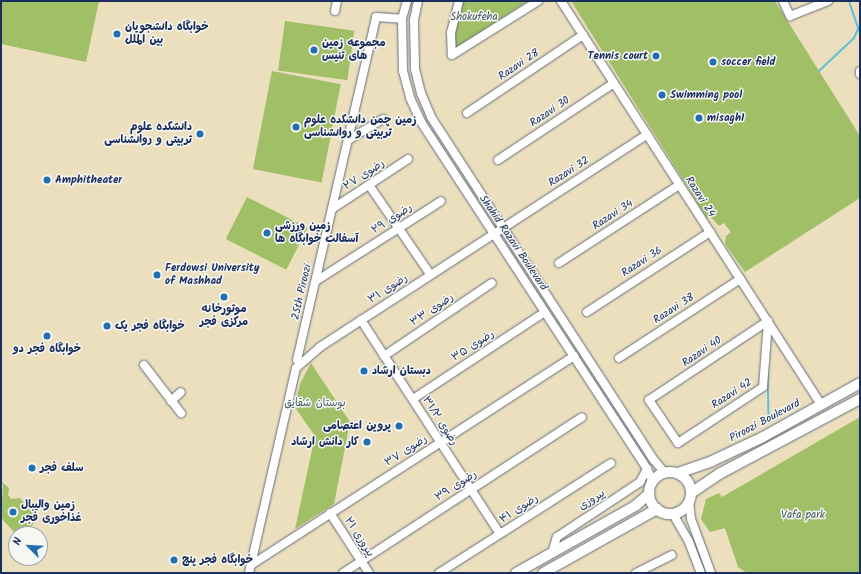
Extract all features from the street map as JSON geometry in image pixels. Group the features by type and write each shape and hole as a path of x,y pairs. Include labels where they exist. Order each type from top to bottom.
{"main road":[{"name":"Piroozi Boulevard","path":"678,473 725,455 822,405 860,383"},
{"path":"543,573 657,509 673,514 685,508 690,498 719,474 860,399"},
{"path":"516,573 635,506 650,494 653,482 665,473 678,473 690,485 690,498"},
{"path":"650,494 657,509"}],"street":[{"path":"335,11 337,1"},
{"name":"Shahid Razavi Boulevard","path":"406,1 402,18 403,71 410,98 431,138 647,469 653,482"},
{"name":"Shahid Razavi Boulevard","path":"418,1 414,20 413,45 415,69 421,93 440,131 654,460 665,473"},
{"path":"459,1 451,32 452,55 538,1"},
{"name":"Razavi 24","path":"561,1 822,405"},
{"path":"783,1 790,16 828,1"},
{"name":"25th Piroozi","path":"250,569 376,17 402,18"},
{"name":"Razavi 28","path":"467,113 583,36"},
{"name":"Razavi 30","path":"498,160 614,83"},
{"path":"348,140 384,119"},
{"name":"Razavi 32","path":"494,233 647,135"},
{"name":"رضوی ۲۷","path":"332,209 408,159"},
{"path":"369,185 430,274"},
{"name":"Razavi 34","path":"559,263 679,185"},
{"name":"رضوی ۲۹","path":"316,281 440,200"},
{"name":"Razavi 36","path":"587,312 710,232"},
{"name":"رضوی ۳۱","path":"297,364 320,347 494,233"},
{"name":"Razavi 38","path":"619,358 740,279"},
{"name":"رضوی ۳۳","path":"384,356 492,283"},
{"name":"رضوی ۳۵","path":"413,400 545,312"},
{"name":"رضوی ۳۱/۲","path":"361,320 500,534"},
{"name":"Razavi 40","path":"678,443 649,400 768,321"},
{"name":"Razavi 42","path":"678,443 763,387 768,321"},
{"name":"رضوی ۳۷","path":"250,569 330,513 574,356"},
{"path":"144,365 181,413"},
{"path":"171,400 181,392"},
{"name":"رضوی ۳۹","path":"343,573 582,417"},
{"name":"رضوی ۴۱","path":"439,573 611,463"},
{"name":"پیروزی","path":"552,552 557,537 640,482 647,469"},
{"path":"690,498 691,519 711,573"},
{"name":"پیروزی ۲۱","path":"330,513 369,573"},
{"path":"673,514 689,542 701,573"},
{"path":"636,573 672,555"}],"green space":[{"path":"2,1 99,1 86,62 1,44"},
{"name":"Shokufeha","path":"462,1 528,1 456,48 454,32"},
{"path":"571,1 775,1 860,136 860,198 745,272 725,244 726,236 731,232 724,223 719,226 710,216 707,218"},
{"name":"مجموعه زمین های تنیس","path":"285,21 354,31 347,80 278,71"},
{"name":"زمین چمن دانشکده علوم تربیتی و روانشناسی","path":"272,71 341,84 322,183 253,169"},
{"name":"زمین ورزشی آسفالت خوابگاه ها","path":"247,197 308,228 286,270 226,239"},
{"name":"بوستان شقایق","path":"311,363 350,422 334,504 295,529 315,436 294,406 301,382"},
{"name":"Vafa park","path":"860,417 860,573 747,573 738,567 725,528 710,532 701,519 706,499 719,493 722,497"},
{"path":"1,481 9,488 8,495 11,499 20,498 38,519 31,526 8,526 1,518 3,485"}],"waterway":[{"path":"850,3 860,32"},
{"path":"819,71 854,38 859,27"},
{"path":"768,370 769,418"}],"place":[{"name":"خوابگاه دانشجویان بین الملل","path":"117,34"},
{"name":"مجموعه زمین های تنیس","path":"314,50"},
{"name":"Tennis court","path":"656,56"},
{"name":"soccer field","path":"713,62"},
{"name":"Swimming pool","path":"662,95"},
{"name":"misagh1","path":"699,118"},
{"name":"زمین چمن دانشکده علوم تربیتی و روانشناسی","path":"296,127"},
{"name":"دانشکده علوم تربیتی و روانشناسی","path":"200,134"},
{"name":"Amphitheater","path":"47,180"},
{"name":"زمین ورزشی آسفالت خوابگاه ها","path":"267,233"},
{"name":"Ferdowsi University of Mashhad","path":"157,275"},
{"name":"موتورخانه مرکزی فجر","path":"224,297"},
{"name":"خوابگاه فجر یک","path":"107,326"},
{"name":"خوابگاه فجر دو","path":"47,336"},
{"name":"دبستان ارشاد","path":"364,371"},
{"name":"پروین اعتصامی","path":"399,426"},
{"name":"کار دانش ارشاد","path":"367,442"},
{"name":"سلف فجر","path":"32,468"},
{"name":"زمین والیبال غذاخوری فجر","path":"13,512"},
{"name":"خوابگاه فجر پنج","path":"174,560"}]}
